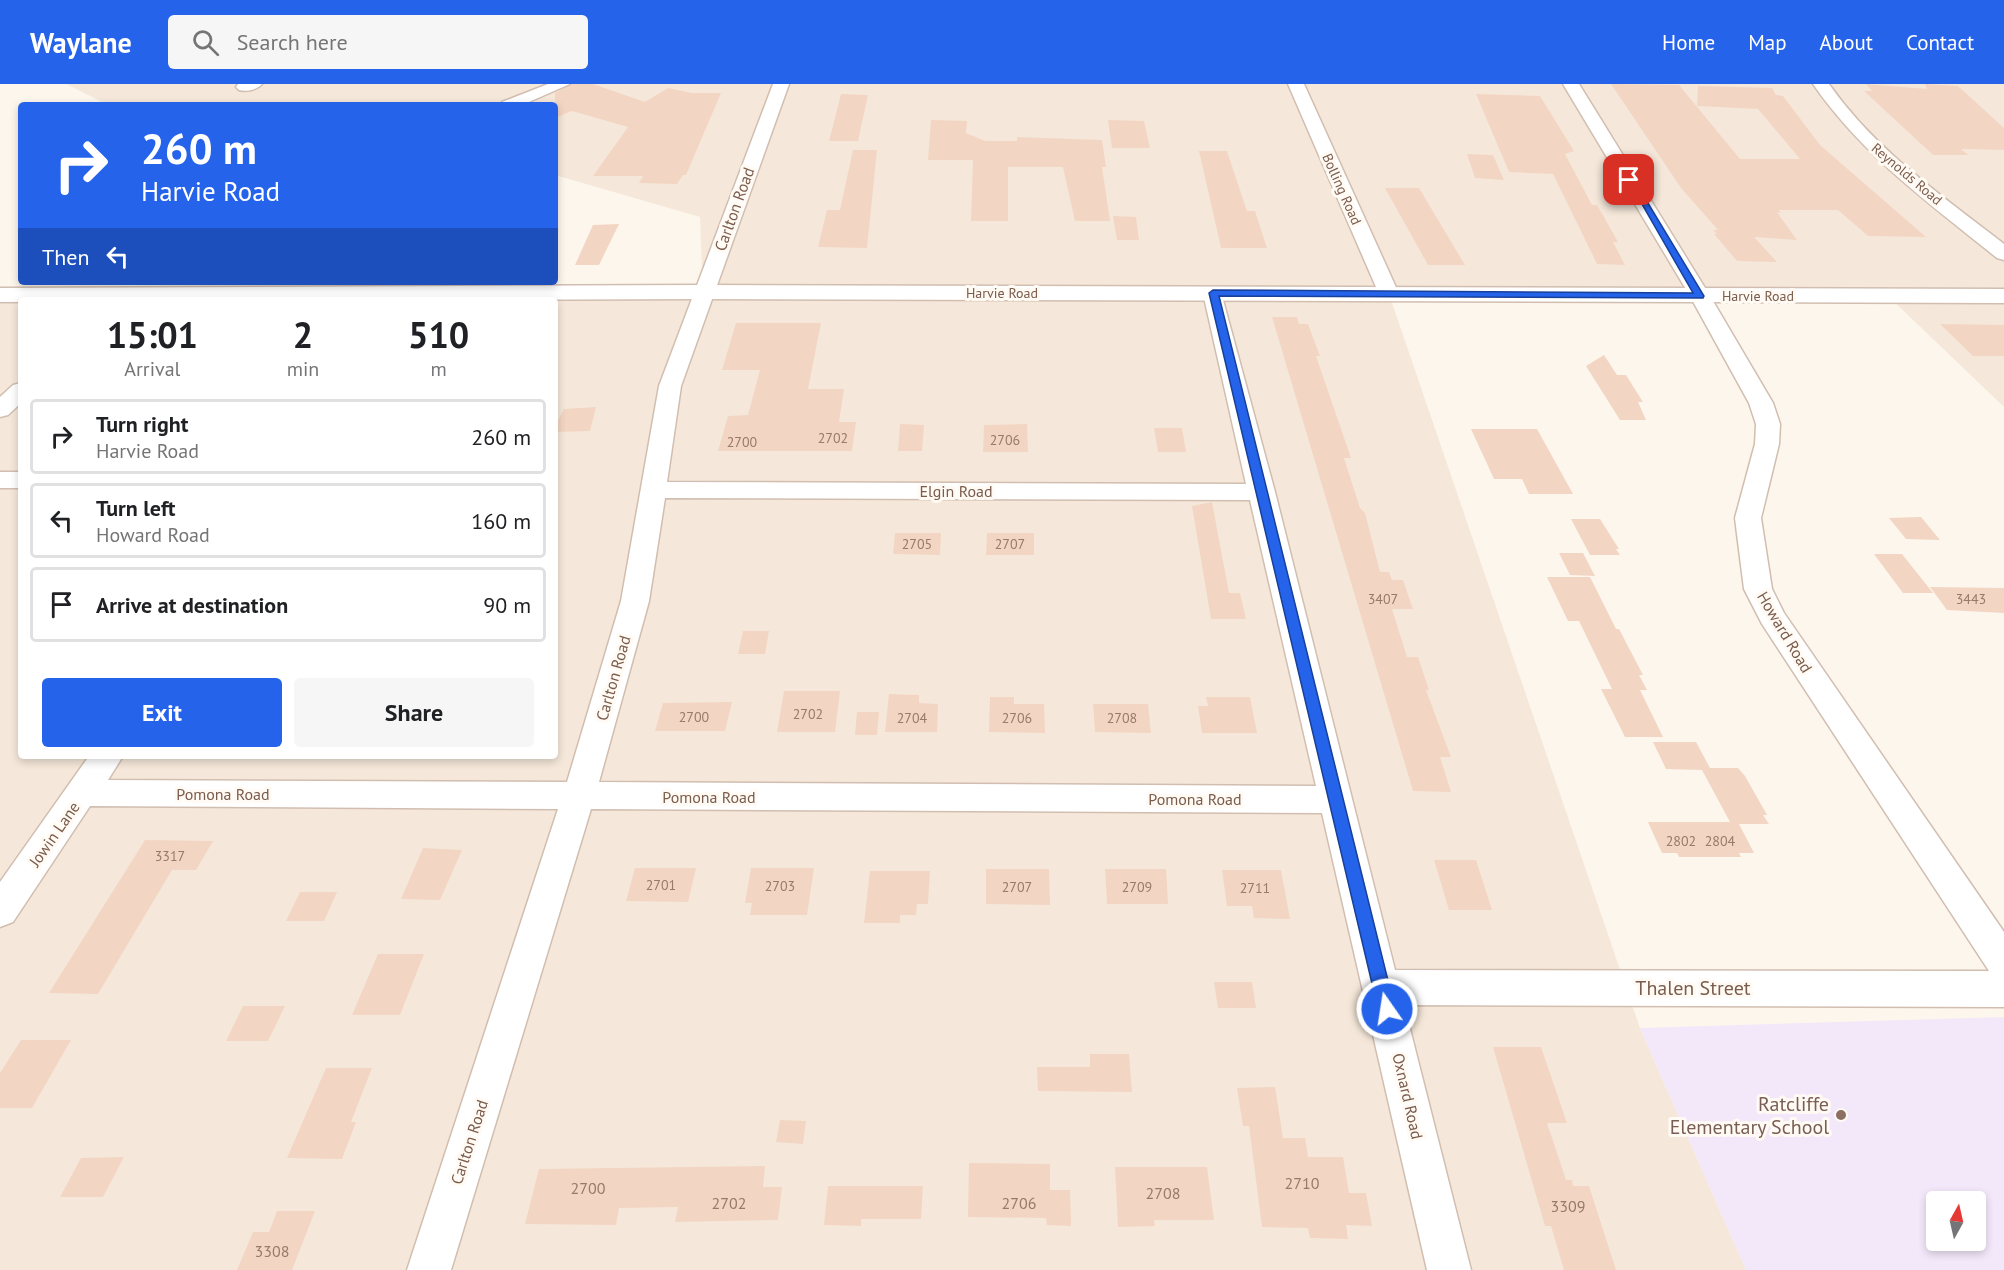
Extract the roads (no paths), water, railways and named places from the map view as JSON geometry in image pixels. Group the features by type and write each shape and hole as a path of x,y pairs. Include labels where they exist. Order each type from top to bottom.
{"street":[{"path":"516,102 562,84"},
{"name":"Carlton Road","path":"429,1270 579,796 635,601 651,490 670,386 781,84"},
{"name":"Bolling Road","path":"1296,84 1389,294"},
{"name":"Howard Road","path":"1571,84 1700,296 1761,403 1768,424 1767,444 1748,518 1758,589 1772,617 2004,963"},
{"name":"Reynolds Road","path":"1821,84 1833,104 1873,146 2004,254"},
{"name":"Harvie Road","path":"0,295 118,297 703,292 2004,296"},
{"name":"Oxnard Road","path":"1213,293 1449,1270"},
{"path":"0,410 18,393"},
{"path":"0,480 18,480"},
{"name":"Elgin Road","path":"651,490 1262,492"},
{"name":"Jowin Lane","path":"0,911 105,759"},
{"name":"Pomona Road","path":"82,793 1337,800"},
{"name":"Thalen Street","path":"1382,987 2004,989"}],"place":[{"name":"Ratcliffe Elementary School","path":"1841,1115"}]}
